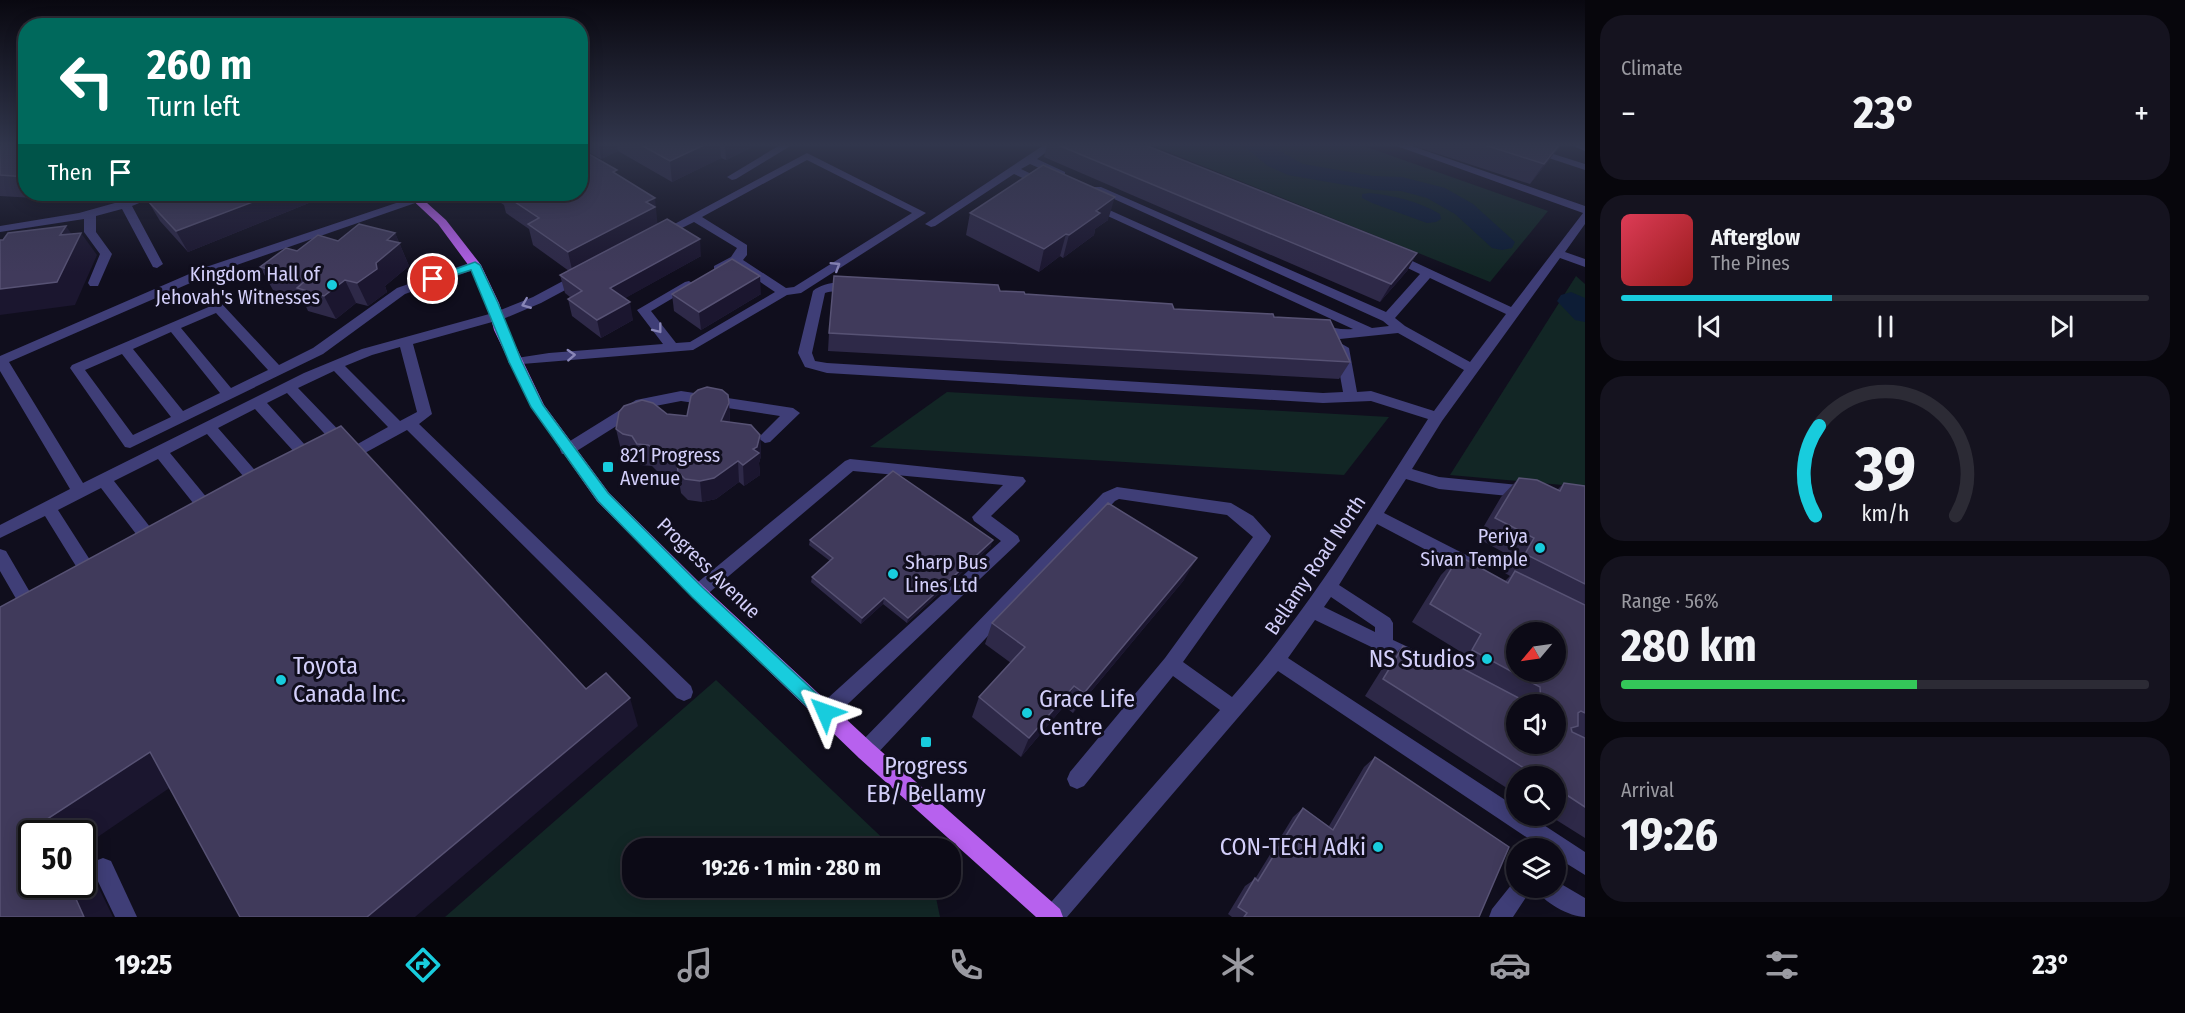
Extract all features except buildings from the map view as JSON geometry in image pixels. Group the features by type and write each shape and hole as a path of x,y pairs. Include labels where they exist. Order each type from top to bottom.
{"main road":[{"name":"Progress Avenue","path":"419,201 442,222 475,265 498,316 515,362 538,407 603,497 698,592 866,751 1052,917"}],"street":[{"path":"654,238 748,188"},
{"path":"515,362 549,357 628,353 693,346 784,292 797,290 920,213 870,188"},
{"path":"931,224 984,188"},
{"path":"1092,188 1388,318 1400,329 1473,369"},
{"path":"1521,188 1585,210"},
{"path":"0,229 18,232 90,216 126,201"},
{"path":"128,201 157,264"},
{"path":"80,492 1,361 207,271 400,201"},
{"path":"1085,203 1368,330"},
{"path":"90,216 90,232 106,254 94,283"},
{"name":"Bellamy Road North","path":"1052,917 1276,660 1329,587 1437,417 1585,216"},
{"path":"673,348 643,310 735,260 741,255 743,247 694,217"},
{"path":"1384,253 1514,313"},
{"path":"1557,253 1584,263"},
{"path":"735,260 784,292"},
{"path":"277,371 218,307 77,368 130,443 318,351 400,291 475,265"},
{"path":"0,532 288,386 367,352 498,316 594,270"},
{"path":"1388,318 1428,273"},
{"path":"865,289 830,287 819,291 805,353 810,364 827,368 1311,398 1371,396 1437,417"},
{"path":"173,326 229,394"},
{"path":"1302,326 1340,335 1368,330 1400,329"},
{"path":"1340,335 1351,396"},
{"path":"336,463 425,414 406,343"},
{"path":"124,347 180,418"},
{"path":"336,365 684,692"},
{"path":"288,386 352,454"},
{"path":"567,450 641,404 681,396 793,413 765,438"},
{"path":"257,402 320,472 310,477"},
{"path":"209,427 271,499"},
{"path":"160,451 220,524"},
{"path":"698,592 850,465 1018,481 980,517 1012,540 825,712"},
{"path":"1401,472 1439,483 1539,493"},
{"path":"104,480 162,555"},
{"path":"866,751 1109,497 1117,493 1231,509 1247,519 1263,536 1171,664 1077,778"},
{"path":"48,508 100,590"},
{"path":"1375,516 1484,573"},
{"path":"0,556 41,626"},
{"path":"1329,587 1384,623 1384,642"},
{"path":"1312,610 1384,642 1434,670"},
{"path":"1276,660 1585,864"},
{"path":"1171,664 1234,709"},
{"path":"103,869 126,917"},
{"path":"1500,917 1514,898"},
{"path":"1564,898 1585,910"}],"green space":[{"path":"1257,188 1482,188 1548,211 1490,282"},
{"path":"1576,276 1585,284 1585,487 1450,475"},
{"path":"947,392 1389,417 1344,475 870,447"},
{"path":"716,680 882,838 622,838 622,898 936,898 940,917 445,917"}],"water":[{"path":"1370,193 1415,202 1440,214 1441,219 1427,223 1362,198 1362,194"}],"waterway":[{"path":"1416,188 1436,193 1464,209 1502,242"},
{"path":"1571,301 1585,313"}],"place":[{"name":"Kingdom Hall of Jehovah's Witnesses","path":"332,285"},
{"name":"821 Progress Avenue","path":"608,467"},
{"name":"Periya Sivan Temple","path":"1540,548"},
{"name":"Sharp Bus Lines Ltd","path":"893,574"},
{"name":"NS Studios","path":"1487,659"},
{"name":"Toyota Canada Inc.","path":"281,680"},
{"name":"Grace Life Centre","path":"1027,713"},
{"name":"Progress EB/ Bellamy","path":"926,742"},
{"name":"CON-TECH Adki","path":"1378,847"}],"route":[{"path":"433,279 475,265 493,303 501,330 515,362 538,407 603,497 698,592 825,712"}]}
